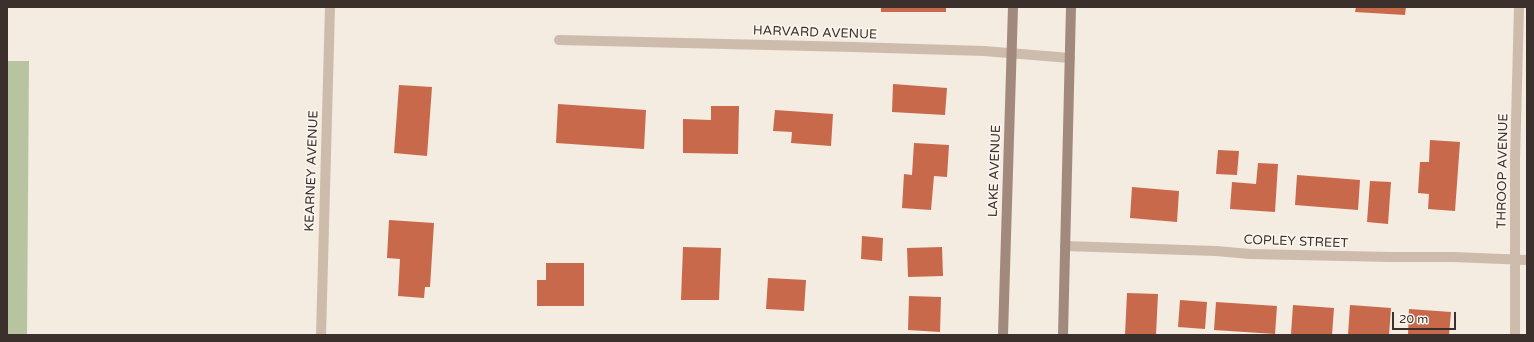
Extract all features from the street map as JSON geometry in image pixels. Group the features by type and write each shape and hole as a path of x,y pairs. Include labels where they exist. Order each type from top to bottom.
{"main road":[{"name":"LAKE AVENUE","path":"1003,335 1013,7"},
{"path":"1063,335 1071,7"}],"street":[{"name":"KEARNEY AVENUE","path":"321,335 330,7"},
{"name":"THROOP AVENUE","path":"1515,335 1515,159 1519,7"},
{"name":"HARVARD AVENUE","path":"559,40 984,51 1070,58"},
{"name":"COPLEY STREET","path":"1065,246 1216,251 1250,254 1527,260"}],"green space":[{"path":"7,61 29,61 27,335 7,335"}],"building":[{"path":"881,7 946,7 946,12 881,12"},
{"path":"1356,7 1406,7 1405,15 1355,12"},
{"path":"893,84 947,88 945,115 892,112"},
{"path":"399,85 432,87 427,156 394,153"},
{"path":"558,104 646,110 644,149 556,143"},
{"path":"711,106 739,106 738,154 683,153 683,119 711,120"},
{"path":"775,110 833,114 831,146 791,143 792,132 773,131"},
{"path":"1430,140 1460,142 1455,211 1428,209 1429,194 1418,193 1420,162 1429,162"},
{"path":"914,143 949,145 947,177 934,176 931,210 902,208 904,174 912,175"},
{"path":"1218,150 1239,151 1237,175 1216,174"},
{"path":"1258,163 1278,164 1275,212 1230,209 1232,182 1256,184"},
{"path":"1297,175 1360,180 1358,210 1295,205"},
{"path":"1370,181 1391,182 1388,224 1367,222"},
{"path":"1132,187 1179,191 1177,222 1130,218"},
{"path":"389,220 434,223 430,287 425,287 424,298 398,296 400,259 387,258"},
{"path":"862,236 883,238 882,261 861,259"},
{"path":"683,247 721,248 719,300 681,300"},
{"path":"942,247 943,276 908,277 907,248"},
{"path":"546,263 584,263 584,306 537,306 537,280 546,280"},
{"path":"768,278 806,280 804,311 766,309"},
{"path":"1127,293 1158,294 1156,335 1125,335"},
{"path":"909,296 941,297 940,332 908,330"},
{"path":"1180,300 1207,302 1205,329 1178,327"},
{"path":"1216,302 1277,306 1275,334 1214,330"},
{"path":"1293,305 1334,308 1332,335 1291,334"},
{"path":"1350,305 1391,308 1389,335 1348,335"},
{"path":"1409,309 1451,312 1449,335 1408,335"}]}
